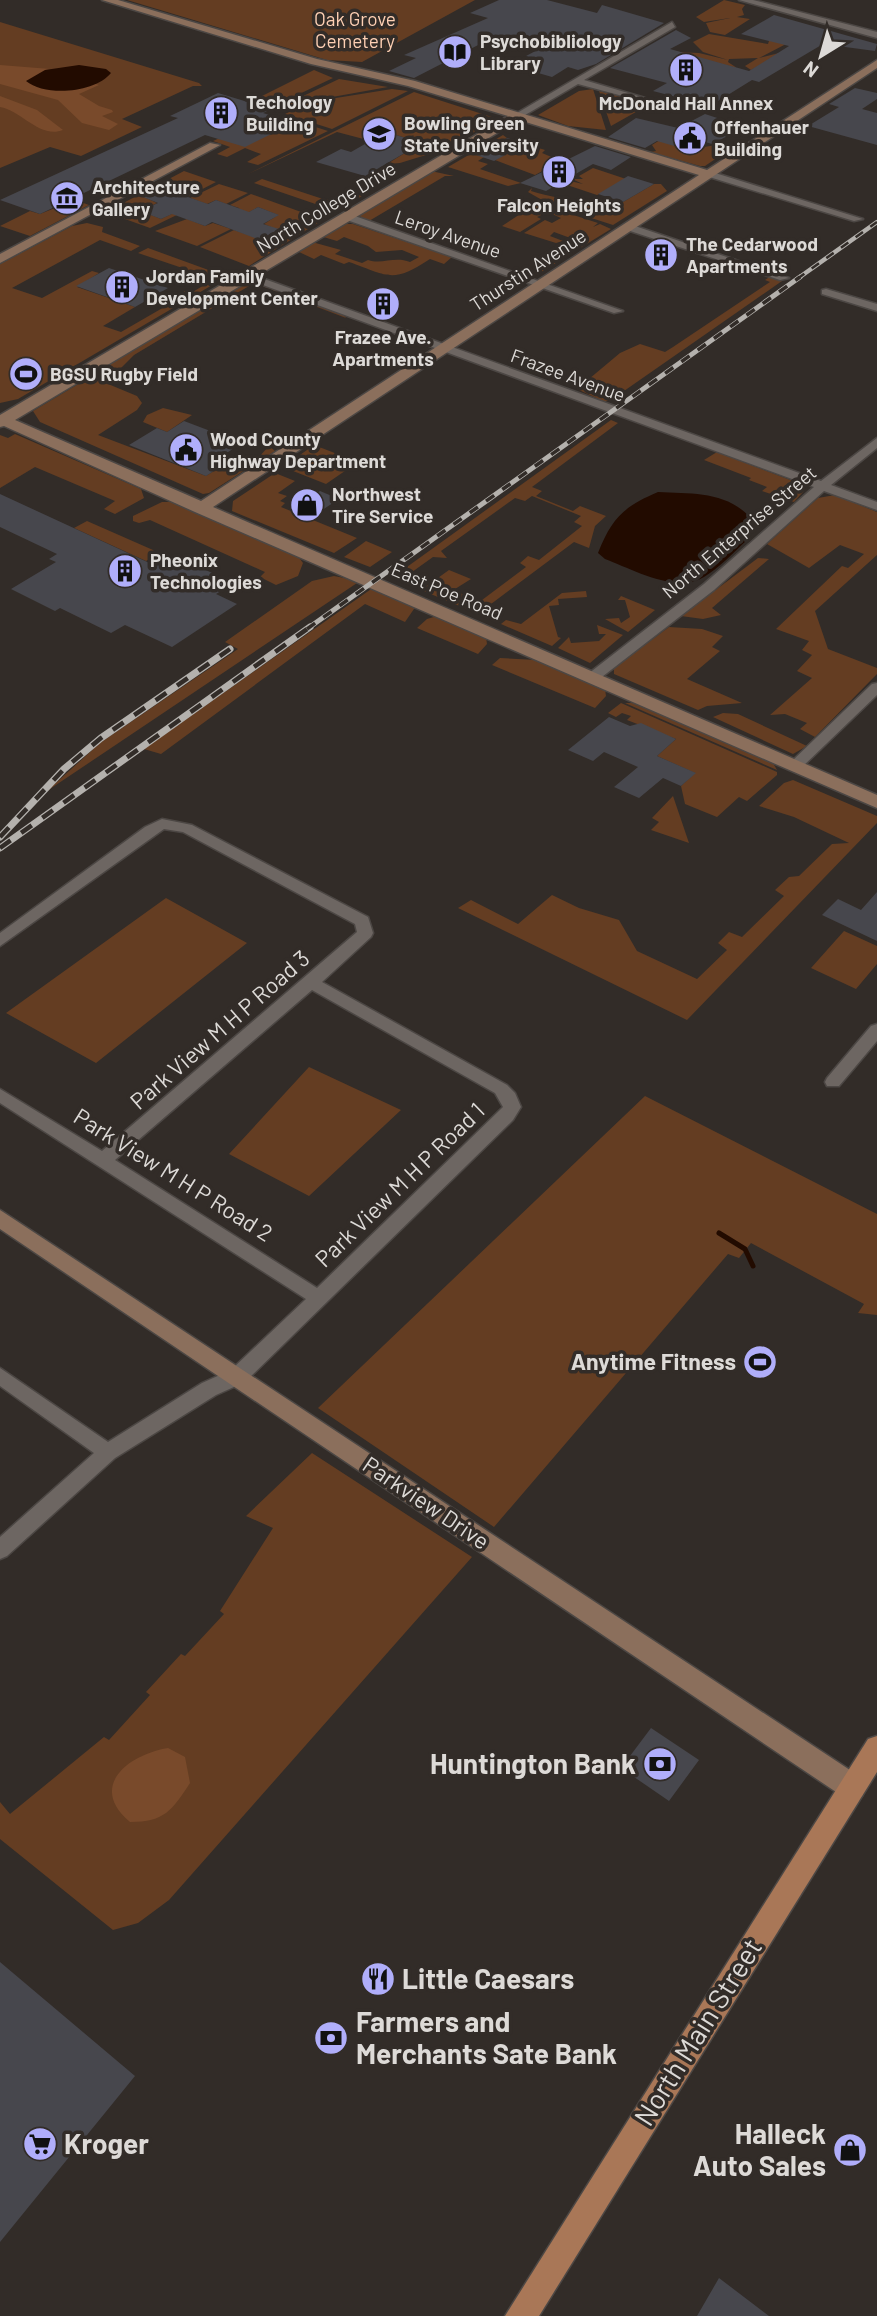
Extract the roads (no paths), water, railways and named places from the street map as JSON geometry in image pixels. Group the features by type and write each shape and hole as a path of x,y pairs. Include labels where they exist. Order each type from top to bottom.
{"main road":[{"name":"North Main Street","path":"521,2316 877,1748"}],"street":[{"path":"107,0 295,57 411,83 858,219"},
{"path":"743,0 877,35"},
{"name":"North College Drive","path":"1,421 668,27"},
{"name":"Thurstin Avenue","path":"200,509 877,63"},
{"path":"577,81 642,100"},
{"path":"0,259 214,145"},
{"name":"Leroy Avenue","path":"348,217 618,311"},
{"path":"628,227 784,278"},
{"name":"Frazee Avenue","path":"248,276 877,506"},
{"path":"826,292 877,308"},
{"name":"East Poe Road","path":"1,421 877,802"},
{"name":"North Enterprise Street","path":"593,677 746,557 823,486 877,442"},
{"path":"795,766 877,687"},
{"name":"Park View M H P Road 3","path":"0,941 150,830 162,824 187,828 362,921 365,933 103,1160"},
{"name":"Park View M H P Road 1","path":"0,1550 108,1452 209,1390 238,1376 507,1116 512,1107 509,1097 501,1089 310,982"},
{"path":"833,1082 877,1030"},
{"name":"Park View M H P Road 2","path":"0,1095 319,1297"},
{"name":"Parkview Drive","path":"0,1218 852,1787"},
{"path":"0,1376 108,1452"}],"waterway":[{"path":"719,1233 745,1249 753,1266"}],"railway":[{"path":"797,279 877,222"},
{"path":"307,629 800,277"},
{"path":"0,848 310,627"},
{"path":"0,837 64,769 101,738 230,649"}],"place":[{"name":"Psychobibliology Library","path":"455,52"},
{"name":"McDonald Hall Annex","path":"686,70"},
{"name":"Techology Building","path":"221,113"},
{"name":"Bowling Green State University","path":"379,134"},
{"name":"Offenhauer Building","path":"690,138"},
{"name":"Falcon Heights","path":"559,172"},
{"name":"Architecture Gallery","path":"67,198"},
{"name":"The Cedarwood Apartments","path":"661,255"},
{"name":"Jordan Family Development Center","path":"122,287"},
{"name":"Frazee Ave. Apartments","path":"383,304"},
{"name":"BGSU Rugby Field","path":"26,374"},
{"name":"Wood County Highway Department","path":"186,450"},
{"name":"Northwest Tire Service","path":"307,505"},
{"name":"Pheonix Technologies","path":"125,571"},
{"name":"Anytime Fitness","path":"760,1362"},
{"name":"Huntington Bank","path":"660,1764"},
{"name":"Little Caesars","path":"378,1979"},
{"name":"Farmers and Merchants Sate Bank","path":"331,2038"},
{"name":"Kroger","path":"40,2144"},
{"name":"Halleck Auto Sales","path":"850,2150"}],"park label":[{"name":"Oak Grove Cemetery","path":"355,30"}]}
